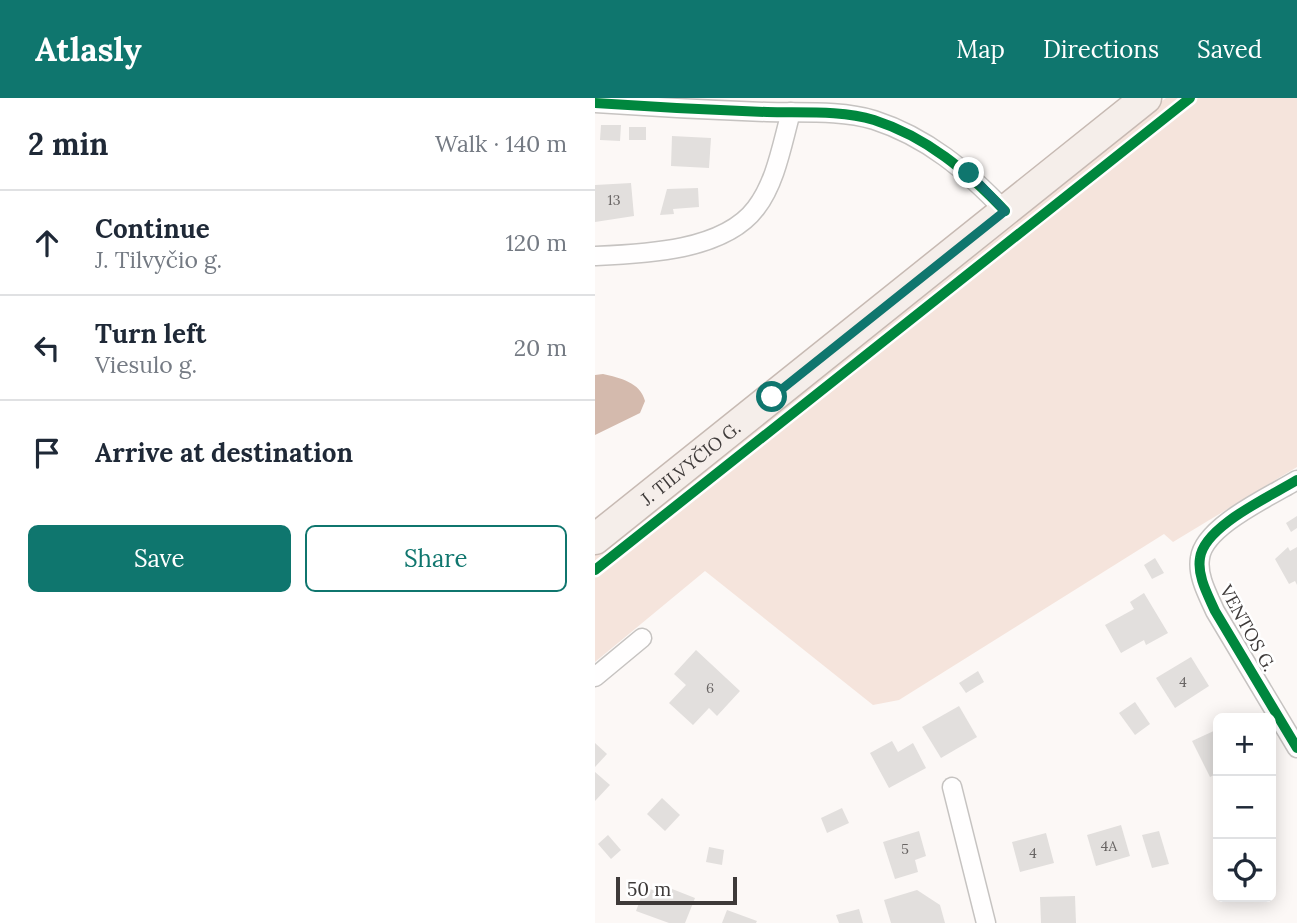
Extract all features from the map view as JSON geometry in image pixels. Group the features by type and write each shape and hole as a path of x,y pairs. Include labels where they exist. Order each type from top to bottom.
{"main road":[{"name":"J. TILVYČIO G.","path":"595,539 1146,98"}],"street":[{"path":"595,103 873,120 926,143 969,173 1005,211"},
{"path":"595,256 661,253 709,238 736,226 755,209 769,186 791,113"},
{"name":"VENTOS G.","path":"1297,480 1211,534 1200,558 1205,588 1215,611 1297,748"},
{"path":"595,677 642,638"},
{"path":"952,787 986,923"}],"shaded area":[{"path":"1166,98 1297,98 1297,467 1173,542 1164,534 899,700 873,705 705,571 595,662 595,554"},
{"path":"603,374 634,385 645,401 640,413 595,435 595,375"}],"building":[{"path":"601,125 621,125 620,141 600,140"},
{"path":"629,127 646,127 646,140 629,140"},
{"path":"672,136 711,138 709,168 671,166"},
{"path":"631,183 634,216 595,222 595,185"},
{"path":"698,188 699,207 673,209 674,214 660,215 667,189"},
{"path":"1297,516 1297,528 1291,532 1286,523"},
{"path":"1288,547 1290,551 1297,547 1297,585 1295,581 1289,584 1275,559"},
{"path":"1155,558 1164,573 1152,579 1144,565"},
{"path":"1144,593 1168,633 1146,645 1144,640 1121,653 1105,625 1134,609 1130,602"},
{"path":"696,650 740,691 717,716 709,708 693,725 669,703 686,685 674,674"},
{"path":"1191,657 1209,686 1175,708 1156,678"},
{"path":"978,671 984,682 966,693 959,683"},
{"path":"1135,702 1150,724 1135,735 1119,713"},
{"path":"959,706 977,737 941,758 922,727"},
{"path":"1213,731 1213,776 1210,777 1192,741"},
{"path":"892,741 898,752 913,743 926,768 889,788 870,753"},
{"path":"595,743 607,754 595,767"},
{"path":"595,772 610,785 595,801"},
{"path":"662,798 680,815 665,831 647,814"},
{"path":"842,808 849,823 827,833 821,818"},
{"path":"1121,825 1130,856 1096,866 1087,835"},
{"path":"919,831 926,856 915,860 918,872 895,879 883,842"},
{"path":"1159,831 1169,864 1152,868 1142,835"},
{"path":"1046,833 1054,863 1020,872 1012,842"},
{"path":"608,835 621,850 611,859 598,844"},
{"path":"709,847 724,850 722,865 706,862"},
{"path":"662,885 695,898 685,923 669,923 636,911 645,887 660,893"},
{"path":"917,890 940,905 945,923 891,923 884,900"},
{"path":"1075,896 1076,923 1041,923 1040,897"},
{"path":"859,909 863,923 839,923 836,915"},
{"path":"727,910 757,921 722,923"}],"cycle path":[{"path":"595,570 1190,98"},
{"path":"595,103 835,113 874,120 911,136 945,157 976,182 1005,211"},
{"path":"1297,480 1226,523 1204,546 1199,565 1215,611 1297,748"}],"route":[{"path":"772,397 1005,211 969,173"}]}
